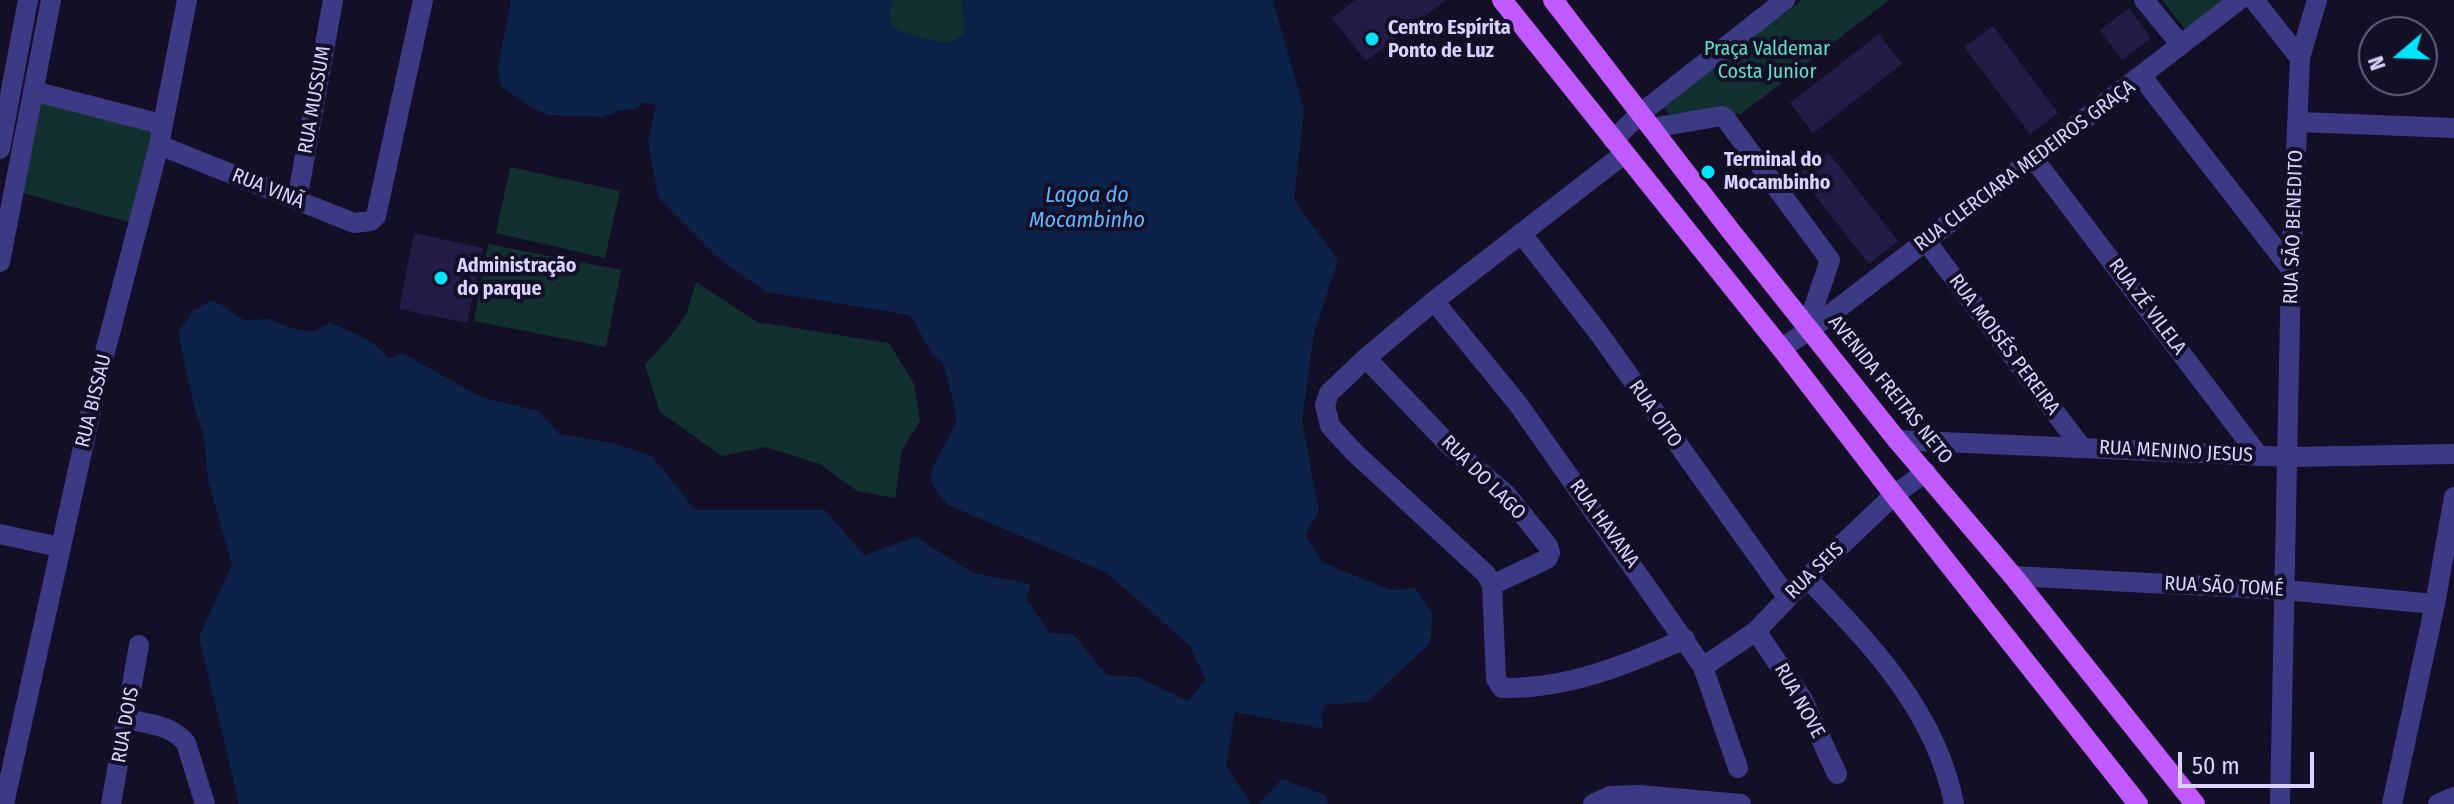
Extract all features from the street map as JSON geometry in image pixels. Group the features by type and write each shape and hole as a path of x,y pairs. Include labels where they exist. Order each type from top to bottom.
{"main road":[{"path":"1502,0 1781,348 2138,804"},
{"name":"AVENIDA FREITAS NETO","path":"1558,1 1647,121 1897,440 2013,576 2195,804"}],"street":[{"path":"0,149 28,0"},
{"path":"1,249 51,0"},
{"name":"RUA BISSAU","path":"4,804 99,375 159,145 187,0"},
{"name":"RUA MUSSUM","path":"297,200 333,0"},
{"name":"RUA VINÃ","path":"159,145 354,223 366,224 376,216 423,0"},
{"path":"1685,639 1588,677 1560,684 1502,688 1496,679 1492,585 1477,563 1355,453 1330,426 1325,405 1329,393 1366,358 1521,233 1785,0"},
{"path":"2144,0 2181,45"},
{"name":"RUA CLERCIARA MEDEIROS GRAÇA","path":"1781,348 2142,77 2239,0"},
{"path":"2254,0 2300,58"},
{"name":"RUA SÃO BENEDITO","path":"2280,804 2291,269 2300,58 2317,0"},
{"path":"2142,77 2291,269"},
{"path":"33,91 161,124"},
{"path":"1647,121 1725,118 1830,260 1809,328"},
{"path":"2299,122 2454,128"},
{"name":"RUA ZÉ VILELA","path":"2034,159 2259,456"},
{"name":"RUA OITO","path":"1521,233 1598,332 1787,597"},
{"name":"RUA MOISÉS PEREIRA","path":"1926,241 2082,448"},
{"name":"RUA HAVANA","path":"1434,301 1518,404 1685,639 1703,667 1738,768"},
{"name":"RUA DO LAGO","path":"1366,358 1450,446 1506,494 1548,546 1550,553 1547,559 1492,585"},
{"name":"RUA MENINO JESUS","path":"1897,440 2289,457 2454,454"},
{"name":"RUA SEIS","path":"1703,667 1756,631 1787,597 1894,495 1926,472"},
{"path":"2392,804 2435,604 2454,497"},
{"path":"0,534 59,547"},
{"name":"RUA SÃO TOMÉ","path":"2013,576 2285,590 2435,604"},
{"path":"1807,578 1896,676 1940,755 1954,804"},
{"name":"RUA NOVE","path":"1756,631 1803,700 1837,774"},
{"name":"RUA DOIS","path":"111,804 139,645"},
{"path":"127,719 169,729 181,737 186,743 205,804"},
{"path":"1601,800 1639,795 1741,804"},
{"path":"2438,804 2454,797"}],"green space":[{"path":"892,0 962,0 964,35 946,44 891,26 889,10"},
{"name":"Praça Valdemar Costa Junior","path":"1802,0 1889,0 1741,114 1671,116 1663,106"},
{"path":"2162,0 2225,0 2186,30"},
{"path":"33,91 161,124 139,225 19,192"},
{"path":"510,167 620,191 605,258 496,233"},
{"path":"488,244 621,270 606,347 474,321"},
{"path":"696,282 757,322 889,343 914,384 920,421 902,450 895,498 857,491 820,464 766,447 722,456 660,412 645,365 687,313"}],"water":[{"name":"Lagoa do Mocambinho","path":"511,0 892,0 889,10 892,26 908,34 946,44 964,35 962,0 1273,0 1304,110 1294,200 1338,260 1314,333 1302,421 1319,511 1305,534 1323,563 1391,590 1415,588 1433,614 1430,643 1367,702 1326,705 1321,717 1324,729 1235,712 1226,766 1251,804 239,804 199,637 232,565 208,480 204,438 178,332 193,311 213,300 244,320 270,319 287,327 312,332 330,323 370,341 388,359 402,353 481,397 539,411 559,434 612,443 652,456 695,510 825,510 864,555 916,537 973,573 1031,584 1026,599 1050,633 1073,634 1107,675 1138,677 1188,701 1206,680 1189,645 1107,573 948,505 936,491 930,478 956,423 954,405 943,363 933,355 910,315 766,292 717,257 658,197 648,141 656,105 643,102 636,109 603,117 549,115 527,105 501,86 498,68"},
{"path":"1282,779 1325,795 1328,804 1258,804"}],"building":[{"name":"Centro Espírita Ponto de Luz","path":"1355,0 1446,0 1366,61 1332,18"},
{"path":"2129,8 2151,38 2122,60 2100,30"},
{"path":"1993,26 2058,113 2030,134 1964,47"},
{"path":"1879,34 1902,64 1813,133 1790,103"},
{"path":"1828,152 1898,241 1869,264 1799,175"},
{"name":"Administração do parque","path":"414,233 483,248 467,323 399,309"}],"place":[{"name":"Centro Espírita Ponto de Luz","path":"1372,39"},
{"name":"Terminal do Mocambinho","path":"1708,172"},
{"name":"Administração do parque","path":"441,278"}]}
